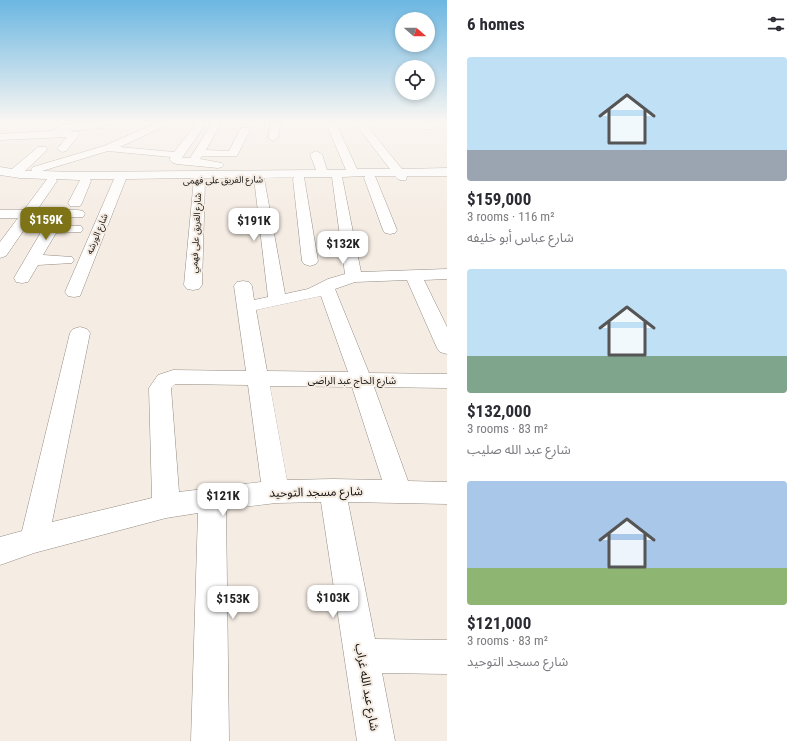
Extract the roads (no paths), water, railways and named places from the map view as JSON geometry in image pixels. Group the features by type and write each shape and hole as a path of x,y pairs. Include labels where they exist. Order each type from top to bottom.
{"street":[{"path":"5,176 34,156"},
{"path":"5,176 84,156"},
{"path":"123,174 174,166 174,156"},
{"path":"192,156 196,157 214,156"},
{"path":"317,156 330,176 354,277"},
{"path":"345,156 353,173"},
{"path":"385,156 400,175"},
{"path":"196,157 195,164 218,165 216,176"},
{"name":"شارع الفريق على فهمى","path":"5,176 85,181 123,174 199,180 216,176 259,179 299,179 353,173 445,177"},
{"name":"شارع الفريق على فهمى","path":"5,176 123,174 330,176 370,178 400,175"},
{"name":"شارع الورشه","path":"74,292 123,174"},
{"path":"370,178 390,230"},
{"path":"259,179 277,300"},
{"path":"299,179 310,261"},
{"path":"0,253 51,180"},
{"name":"شارع الفريق على فهمي","path":"193,285 199,180"},
{"path":"0,214 26,214 76,208 85,181"},
{"path":"22,278 51,228"},
{"path":"0,231 51,228 76,229"},
{"path":"32,260 66,260"},
{"path":"413,274 447,348"},
{"path":"276,492 244,296 277,300 313,292 354,277 447,274"},
{"path":"326,288 361,380 399,492"},
{"path":"13,545 80,333"},
{"name":"شارع الحاج عبد الراضى","path":"166,506 160,388 162,383 173,377 447,380"},
{"name":"شارع مسجد التوحيد","path":"13,545 166,506 212,499 276,492 333,490 447,493"},
{"name":"شارع عبد الله غراب","path":"333,490 376,741"},
{"path":"210,741 212,499"},
{"path":"361,656 447,657"}]}
